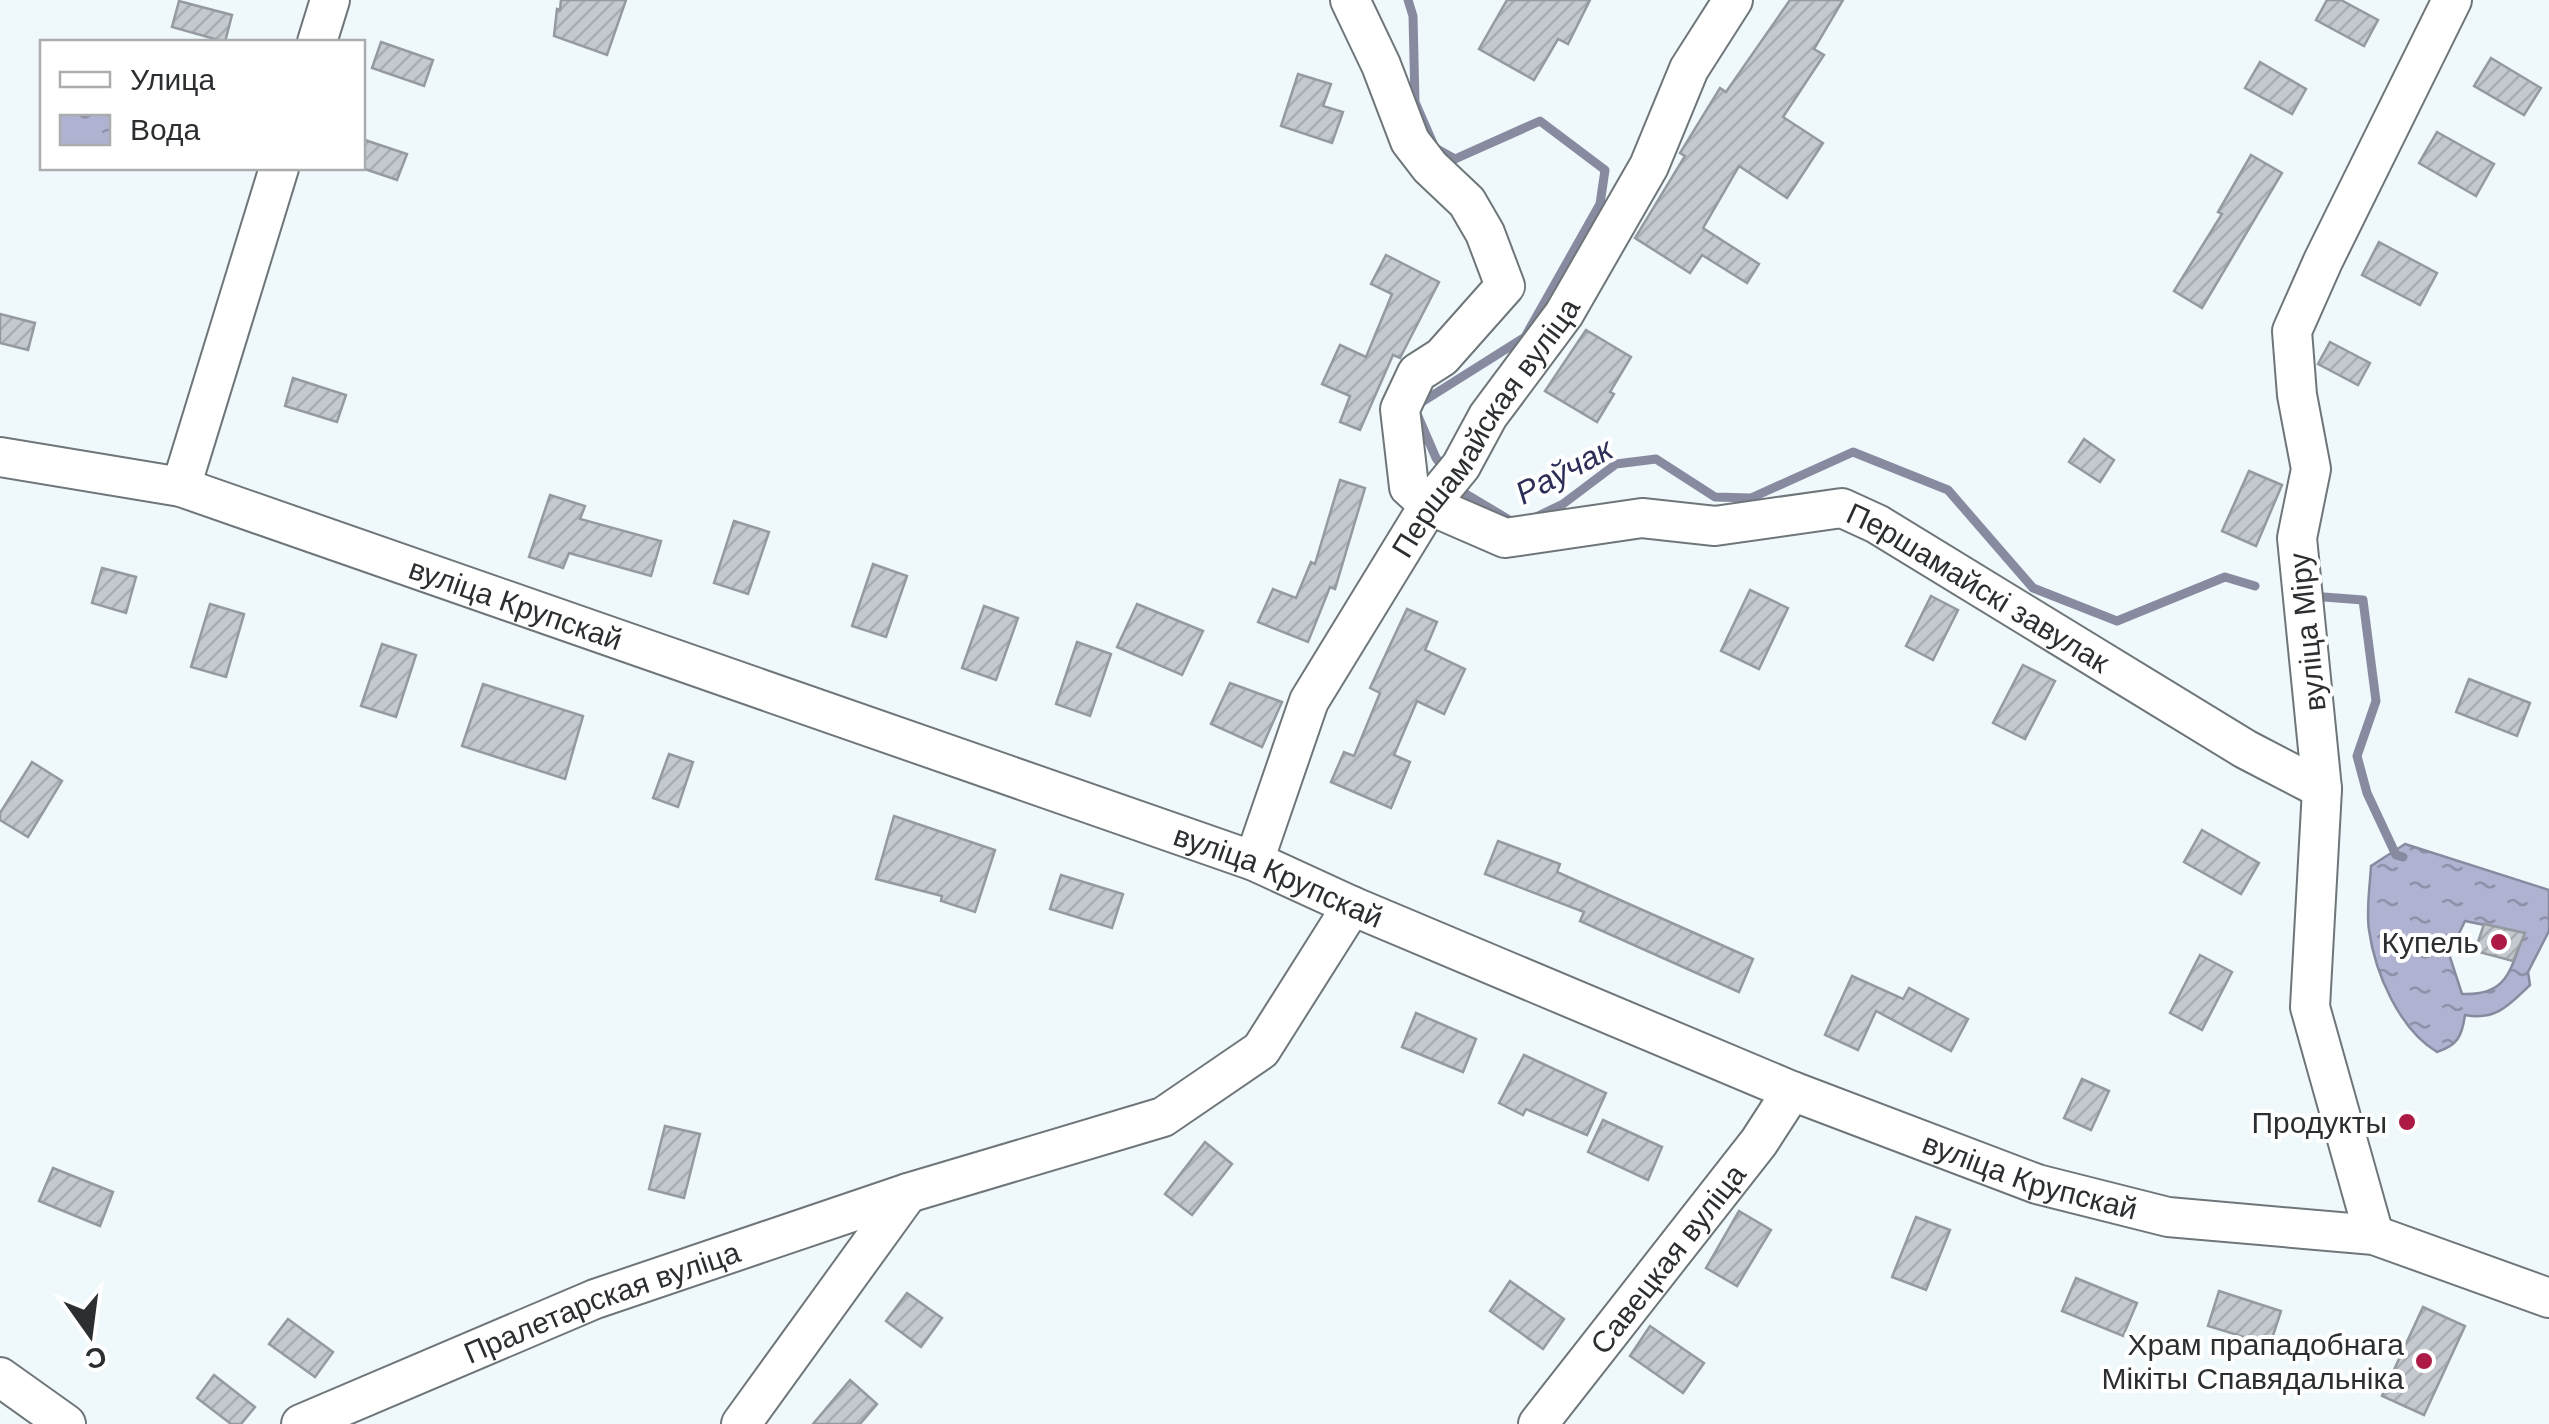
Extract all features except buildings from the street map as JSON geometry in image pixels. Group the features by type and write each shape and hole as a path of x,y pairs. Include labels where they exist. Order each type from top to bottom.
{"street":[{"path":"318,40 330,0"},
{"path":"1350,0 1381,65 1410,141 1430,167 1467,202 1490,245 1504,286 1442,357 1418,373 1400,409 1409,488 1444,487"},
{"name":"Першамайская вуліца","path":"1254,861 1309,701 1488,416 1564,314 1649,166 1689,69 1733,0"},
{"name":"вуліца Міру","path":"2374,1235 2310,1007 2322,789 2296,538 2311,469 2296,395 2292,331 2452,0"},
{"path":"181,487 278,170"},
{"name":"вуліца Крупскай","path":"0,457 181,487 1254,861 1792,1091 2037,1184 2168,1218 2374,1235 2549,1298"},
{"name":"Першамайскі завулак","path":"1444,487 1505,538 1642,518 1715,526 1842,508 1877,524 2229,740 2322,789"},
{"name":"Пралетарская вуліца","path":"301,1424 595,1298 908,1193 1162,1118 1261,1050 1352,906"},
{"name":"Савецкая вуліца","path":"1538,1424 1759,1142 1792,1091"},
{"path":"741,1424 908,1193"},
{"path":"0,1378 66,1424"}],"water":[{"path":"2405,844 2549,890 2549,931 2528,972 2530,985 2494,1013 2465,1015 2460,1034 2450,1046 2437,1052 2423,1042 2400,1015 2377,964 2368,922 2371,866","holes":["2465,921 2524,933 2510,969 2498,985 2489,991 2462,994 2449,954"]}],"waterway":[{"name":"Раўчак","path":"1408,0 1413,16 1415,102 1435,148 1455,159 1540,121 1605,170 1600,204 1525,337 1414,407 1445,470"},
{"name":"Раўчак","path":"1534,518 1563,504 1616,464 1656,459 1715,497 1751,498 1853,452 1948,490 2033,588 2117,621 2225,577 2255,586"},
{"name":"Раўчак","path":"1458,485 1466,494 1516,524"},
{"name":"Раўчак","path":"2324,597 2363,600 2376,701 2357,756 2367,793 2396,855 2403,857"}],"place":[{"name":"Купель","path":"2499,942"},
{"name":"Продукты","path":"2407,1122"},
{"name":"Храм прападобнага Мікіты Спавядальніка","path":"2424,1361"}]}
